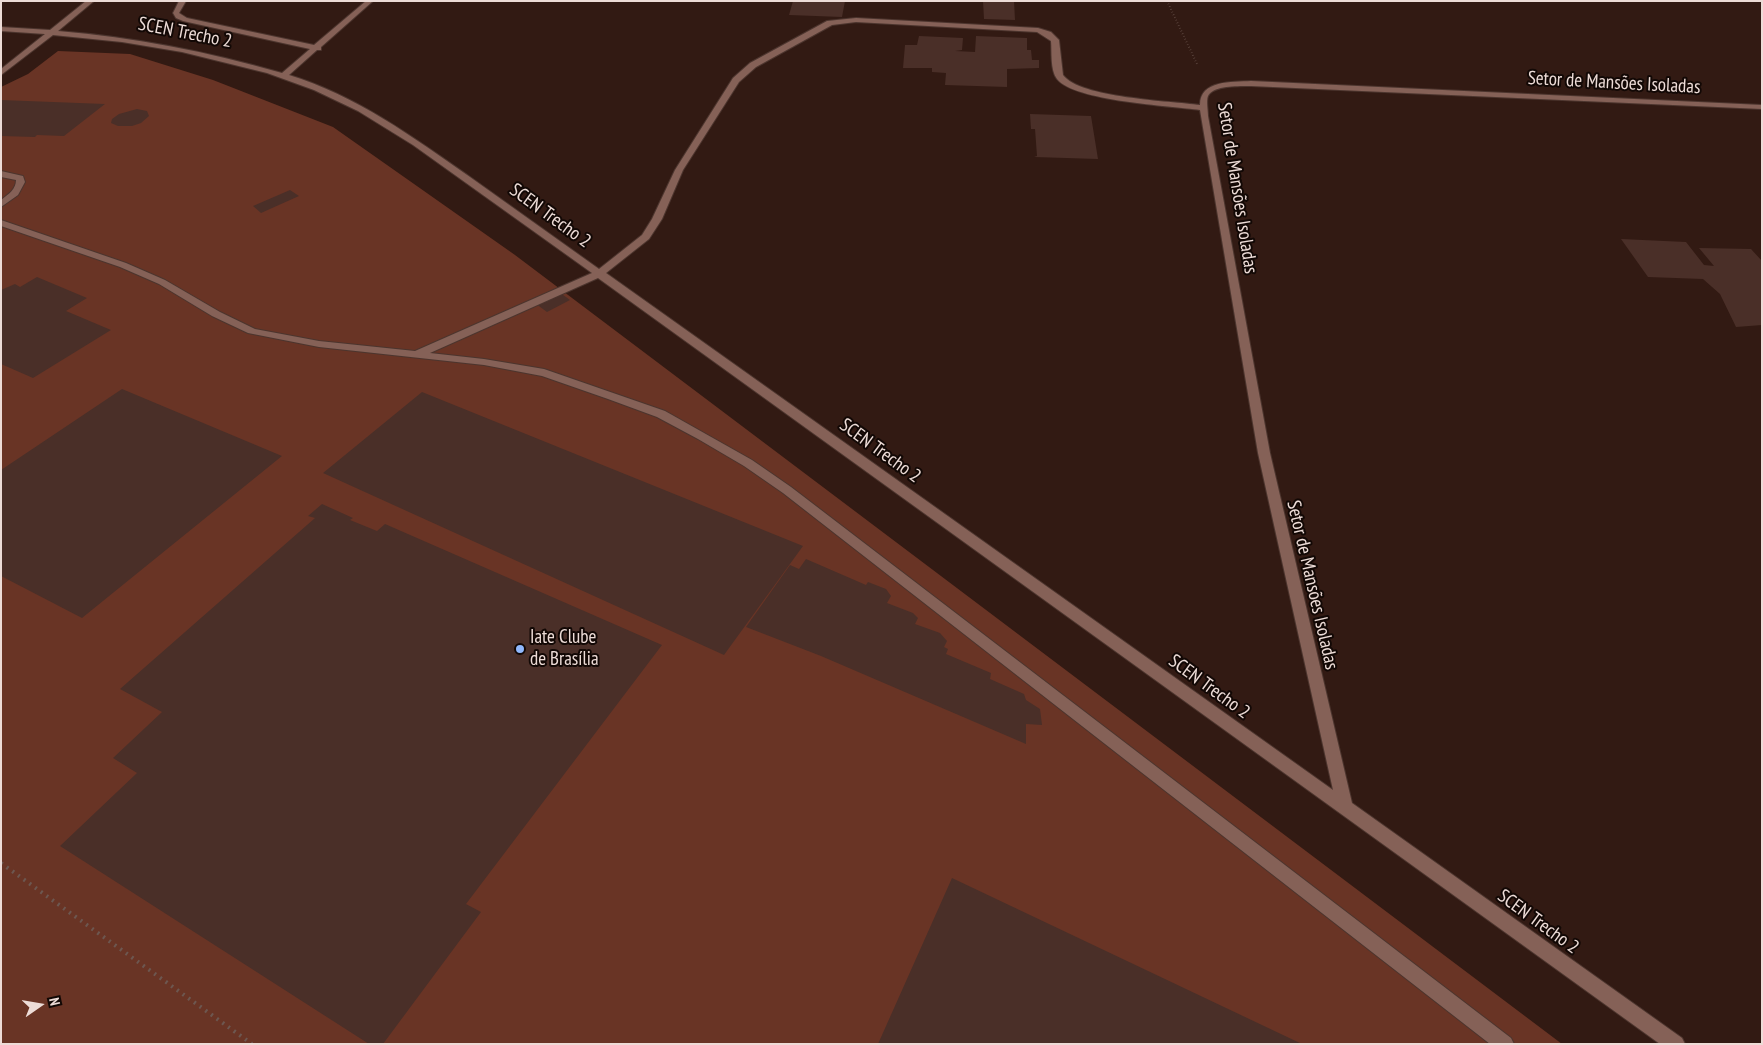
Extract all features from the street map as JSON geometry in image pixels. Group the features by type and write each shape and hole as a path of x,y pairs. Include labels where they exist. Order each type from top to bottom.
{"street":[{"path":"1,73 91,1"},
{"path":"183,1 176,12 178,17 185,20 318,48"},
{"path":"284,75 318,48 370,1"},
{"path":"416,355 599,274 646,237 657,219 679,170 736,80 753,65 830,22 856,20 1038,30 1048,34 1055,40 1059,77 1065,83 1078,90 1106,96 1204,108"},
{"name":"SCEN Trecho 2","path":"1,29 50,32 160,45 207,55 284,75 317,88 378,119 429,152 1676,1044"},
{"path":"1,63 50,32"},
{"name":"Setor de Mansões Isoladas","path":"1345,807 1264,453 1204,116 1204,96 1208,90 1234,84 1762,107"},
{"path":"1,174 20,178 22,182 20,187 1,204"},
{"path":"1,223 123,265 162,282 216,314 252,331 309,343 484,362 544,373 661,414 748,463 851,539 1505,1044"}],"path":[{"path":"1167,1 1208,90"},
{"path":"1,863 252,1044"}],"shaded area":[{"name":"Iate Clube de Brasília","path":"58,51 130,54 213,80 333,127 515,255 1562,1044 1,1044 1,87 28,74"}],"building":[{"path":"793,1 845,1 842,17 789,15"},
{"path":"983,1 1014,1 1015,20 984,19"},
{"path":"919,36 963,38 962,50 955,51 975,52 976,36 1027,38 1027,50 1031,50 1032,60 1039,60 1039,68 1007,69 1007,87 945,85 946,73 932,72 932,68 903,68 905,45 917,45"},
{"path":"1,100 105,104 64,136 1,136"},
{"path":"137,109 147,111 149,116 141,123 132,126 118,126 111,123 112,119 119,114"},
{"path":"1030,114 1091,116 1098,159 1034,157 1037,156 1035,129 1031,129"},
{"path":"290,190 299,196 261,213 253,206"},
{"path":"1621,239 1686,242 1704,265 1714,266 1699,248 1751,249 1762,261 1762,325 1736,327 1720,294 1703,279 1648,277"},
{"path":"37,277 87,298 66,311 111,330 33,378 1,364 1,290 15,284 20,287"},
{"path":"555,289 570,300 547,312 532,301"},
{"path":"122,389 282,456 82,618 1,576 1,470"},
{"path":"422,392 803,546 724,655 323,473"},
{"path":"322,504 353,518 350,520 377,531 385,524 662,645 466,904 481,912 383,1044 369,1044 60,846 137,773 113,758 162,712 120,689 315,518 308,516"},
{"path":"806,559 866,585 868,582 886,589 891,596 887,603 913,613 918,618 915,624 940,633 947,641 944,647 948,649 946,654 991,673 990,679 1024,694 1026,700 1040,709 1042,725 1026,724 1026,744 821,656 746,627 790,565 799,569"},
{"path":"952,878 1302,1044 878,1044"}],"place":[{"name":"Iate Clube de Brasília","path":"520,649"}]}
